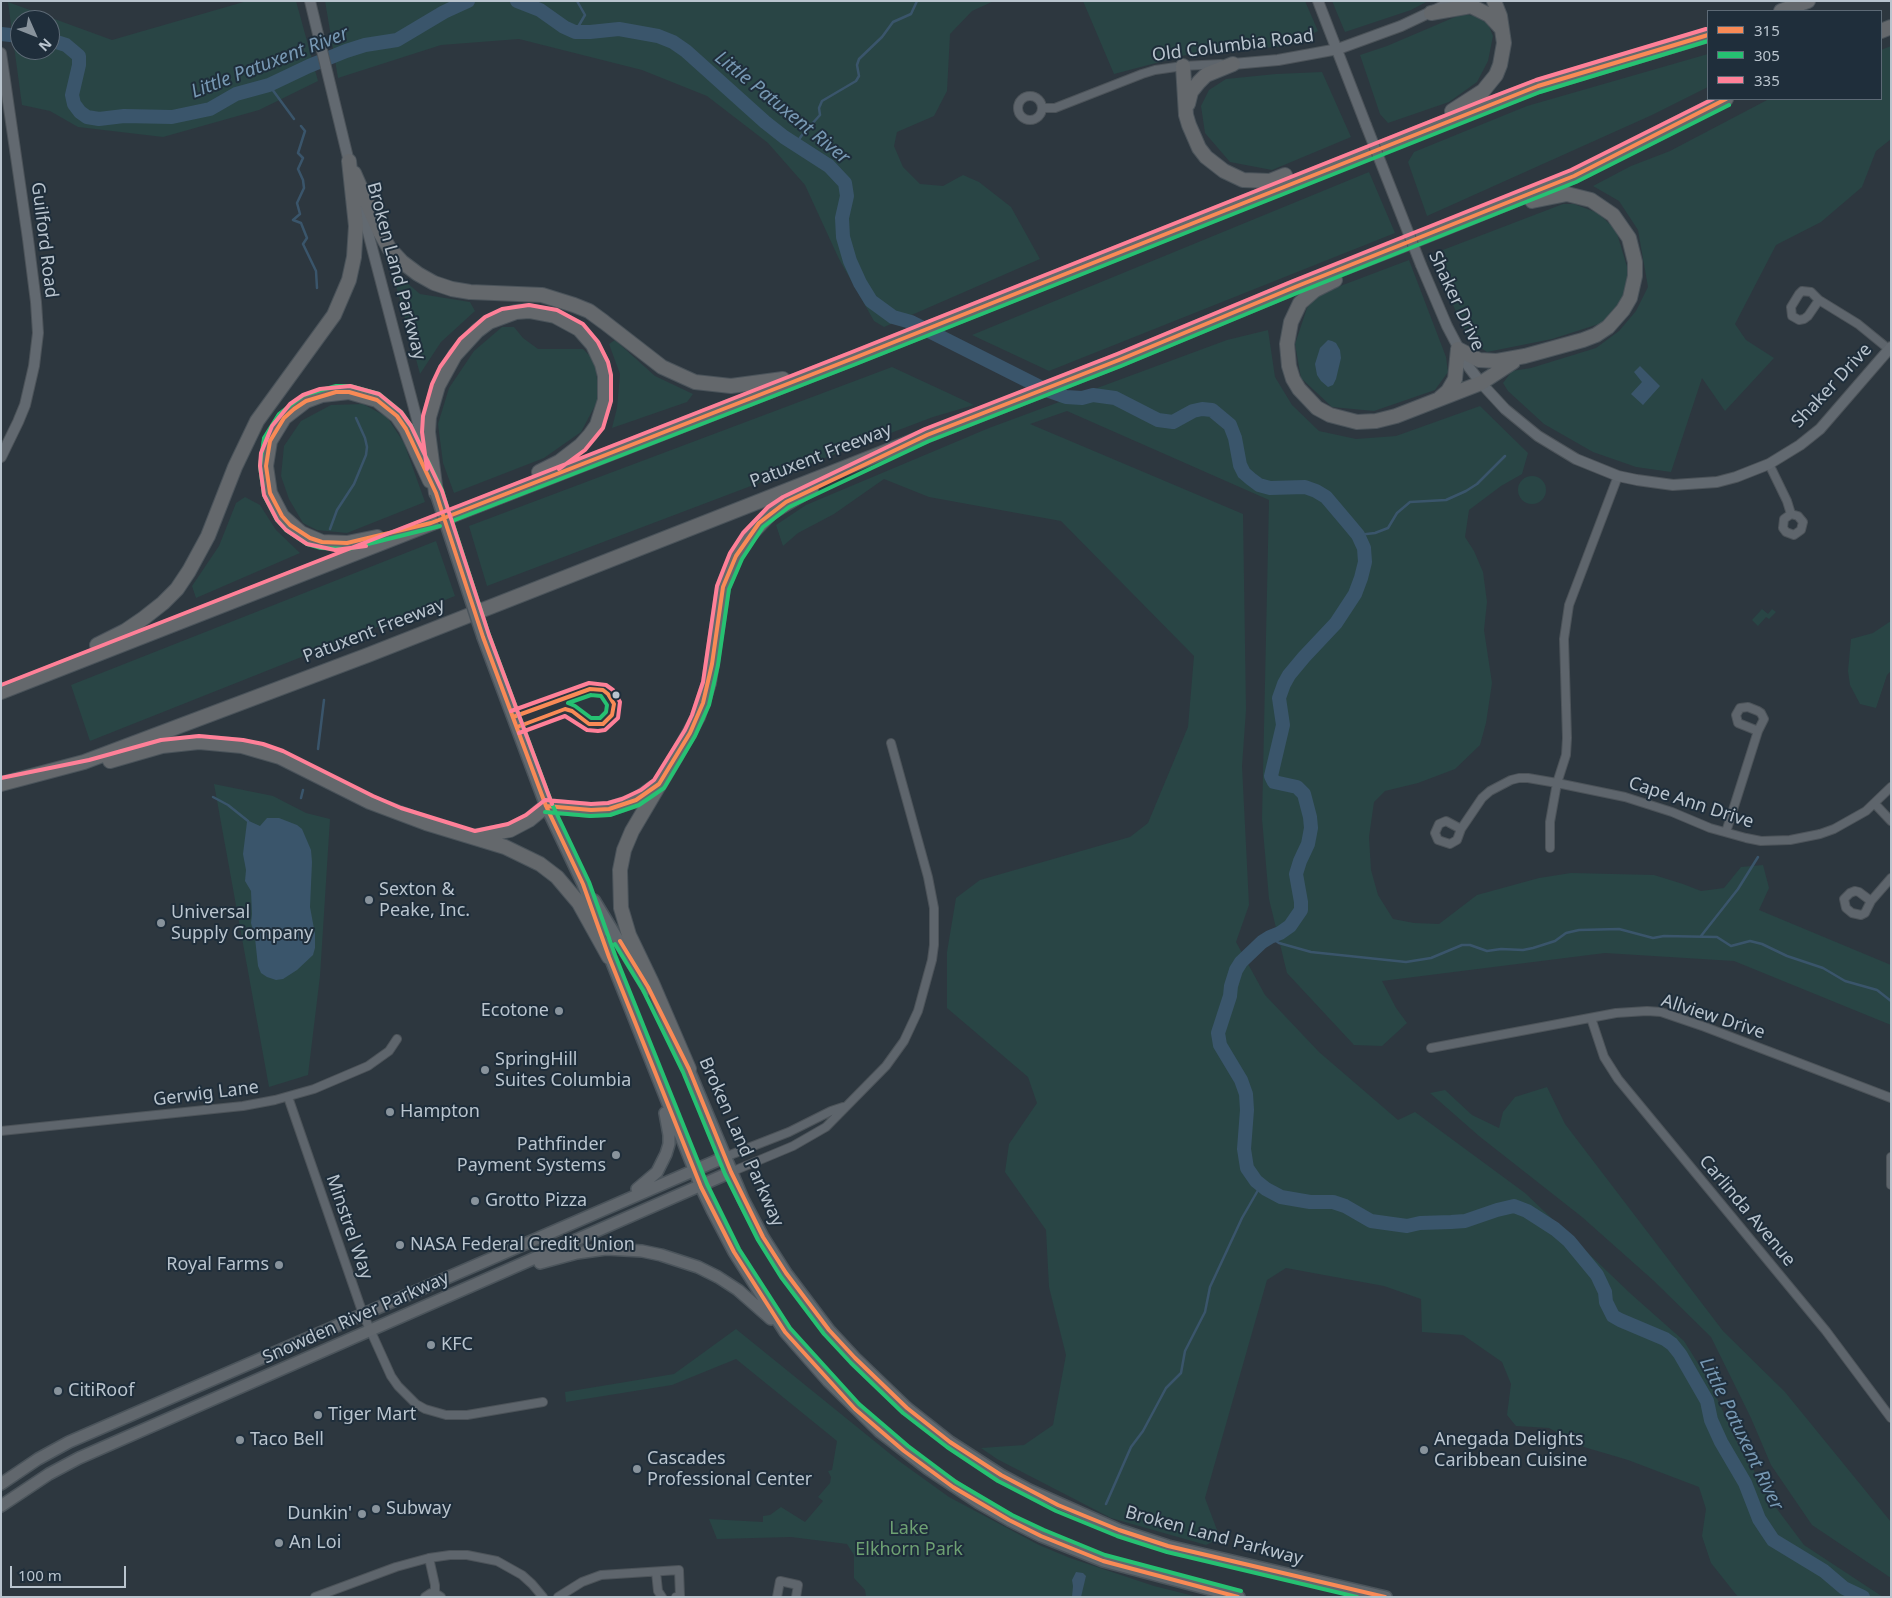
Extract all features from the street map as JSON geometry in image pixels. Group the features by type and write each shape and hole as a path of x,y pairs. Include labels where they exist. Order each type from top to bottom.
{"highway":[{"path":"1398,140 1468,102 1483,91 1496,76 1504,43 1503,30 1494,1"},
{"path":"1784,10 1808,1"},
{"path":"1431,13 1471,6 1489,15 1503,30"},
{"path":"1,691 854,358 1334,165 1538,86 1707,35"},
{"path":"1186,115 1189,99 1194,87 1206,75 1234,64"},
{"path":"1183,66 1186,115 1193,136 1206,157 1224,172 1254,182 1270,181 1299,170 1334,165"},
{"name":"Patuxent Freeway","path":"7,783 84,762 340,665 1119,360 1295,287 1574,176 1724,100"},
{"path":"349,161 389,248 402,262 434,283 452,290 470,292 542,295 574,305 589,311 662,367 695,382 720,386 740,385 781,380 833,366"},
{"path":"1,691 125,631 163,603 177,589 189,571 208,536 235,467 257,422 323,331 342,300 354,257 356,226 349,161"},
{"path":"1440,398 1448,391 1455,379 1458,349 1479,360 1488,361 1525,356 1590,338 1616,319 1630,298 1636,276 1632,248 1626,232 1613,215 1604,207 1591,200 1567,194 1545,197 1450,226"},
{"path":"1408,243 1306,296 1295,312 1288,334 1287,354 1293,379 1307,399 1330,416 1357,422 1376,421 1396,416 1481,383 1505,365 1525,356"},
{"path":"436,493 428,432 429,417 438,386 455,355 477,331 489,322 504,315 529,311 555,316 579,329 593,344 598,354 605,381 605,400 602,412 590,435 560,462 479,504"},
{"path":"431,523 347,544 329,543 310,538 290,525 275,505 267,481 267,453 284,418 306,401 322,394 336,392 364,395 377,400 397,416 406,429 436,493"},
{"path":"689,1069 652,983 628,935 621,908 620,870 624,850 632,831 698,717 709,683 723,587 736,556 748,537 772,512 798,495 927,435"},
{"path":"7,783 90,766 162,746 218,742 251,748 280,757 385,808 426,823 475,837 524,855 540,864 556,877 579,903 609,957"},
{"path":"475,837 510,830 529,820 546,806 591,810 610,809 636,800 659,784"}],"main road":[{"name":"Broken Land Parkway","path":"436,493 483,637 546,806 583,884 609,957 701,1187 734,1252 785,1332 828,1381 880,1432 928,1470 980,1503 1041,1536 1103,1561 1239,1597"},
{"name":"Broken Land Parkway","path":"583,884 648,987 689,1069 731,1172 763,1237 786,1274 829,1330 854,1358 907,1408 975,1459 1029,1490 1058,1504 1144,1539 1386,1597"},
{"path":"623,1201 650,1179 662,1165 669,1144 669,1135 658,1082"},
{"name":"Snowden River Parkway","path":"1,1484 38,1459 69,1442 725,1157"},
{"name":"Snowden River Parkway","path":"1,1506 29,1486 79,1458 701,1187 731,1172"},
{"path":"502,1273 577,1253 606,1249 661,1254 698,1267 718,1277 738,1290 785,1332"}],"street":[{"name":"Broken Land Parkway","path":"310,1 349,161 436,493"},
{"name":"Shaker Drive","path":"1318,1 1433,297 1458,349 1481,383 1505,409 1544,440 1576,459 1618,476 1655,483 1692,484 1717,482 1769,464 1800,445 1820,429 1890,349"},
{"name":"Old Columbia Road","path":"1042,108 1055,108 1142,74 1183,66 1278,60 1338,49 1389,31 1454,1"},
{"name":"Guilford Road","path":"1,53 36,302 38,333 34,366 26,398 18,422 1,456"},
{"path":"1819,300 1858,324 1890,349"},
{"path":"1769,464 1787,501 1791,514"},
{"path":"1550,848 1550,822 1557,782 1566,755 1568,738 1564,638 1569,605 1618,476"},
{"path":"1726,832 1758,730"},
{"path":"731,1172 812,1136 826,1127 880,1072 904,1041 924,995 934,945 933,896 890,743"},
{"name":"Cape Ann Drive","path":"1461,829 1482,798 1490,791 1510,780 1528,778 1557,782 1644,802 1726,832 1762,841 1804,838 1845,824 1875,804 1891,787"},
{"path":"1875,804 1891,821"},
{"path":"1871,901 1891,878"},
{"name":"Allview Drive","path":"1431,1048 1591,1018 1631,1012 1661,1012 1891,1098"},
{"name":"Carlinda Avenue","path":"1591,1018 1604,1056 1618,1079 1826,1331 1891,1418"},
{"name":"Gerwig Lane","path":"1,1131 243,1106 288,1097 314,1089 368,1066 389,1051 396,1039"},
{"name":"Minstrel Way","path":"288,1097 370,1331 398,1386 410,1399 425,1409 440,1414 456,1416 543,1402"},
{"path":"725,1157 789,1132 845,1106"},
{"path":"1891,1158 1889,1166 1891,1185"},
{"path":"315,1597 368,1576 429,1558 450,1555 497,1561 522,1575 543,1597"},
{"path":"425,1597 431,1593 438,1595 429,1558"},
{"path":"558,1597 582,1582 601,1575 679,1570 680,1596 676,1597"},
{"path":"656,1572 658,1591 662,1597"},
{"path":"777,1597 780,1581 798,1585 796,1597"}],"green space":[{"path":"247,1 296,1 318,81 259,110 163,137 78,127 50,111 22,105 16,60 60,60 60,21 112,40"},
{"path":"325,1 994,1 972,11 950,34 947,91 934,116 897,132 894,146 903,167 920,184 943,186 963,175 979,182 1011,207 1040,259 884,327 874,321 839,259 805,185 768,143 707,96 642,70 519,39 441,45 338,78"},
{"path":"1083,1 1305,1 1318,31 1289,46 1194,53 1114,74"},
{"path":"1332,1 1428,1 1411,10 1345,32"},
{"path":"8,2 30,10 10,10 10,17"},
{"path":"1462,14 1475,16 1488,24 1493,36 1488,61 1477,82 1449,102 1388,123 1380,114 1360,55 1387,46"},
{"path":"1891,46 1891,139 1876,151 1862,187 1821,222 1776,245 1735,324 1746,340 1774,358 1725,411 1702,378 1671,472 1636,467 1593,452 1544,424 1508,391 1503,383 1512,371 1531,368 1596,348 1619,331 1636,311 1648,287 1638,230 1619,201 1593,186 1631,166 1670,151 1767,100 1882,100 1882,50"},
{"path":"1707,54 1707,88 1652,115 1427,216 1408,162 1414,152 1527,106"},
{"path":"1322,72 1351,137 1272,170 1230,162 1205,133 1201,106 1209,90 1226,79"},
{"path":"1369,172 1395,233 1049,371 972,335"},
{"path":"1563,204 1574,204 1598,213 1616,230 1628,270 1624,297 1602,323 1552,339 1487,352 1469,340 1448,294 1435,253"},
{"path":"1409,260 1446,357 1448,372 1435,390 1374,411 1332,407 1301,378 1295,344 1307,308 1319,294"},
{"path":"400,277 420,294 470,302 475,311 441,342 420,374 394,278"},
{"path":"502,327 514,327 523,338 538,349 583,349 595,361 599,398 581,432 544,458 454,493 443,463 438,424 449,388 474,351"},
{"path":"1268,330 1275,377 1292,405 1319,431 1356,439 1396,436 1480,406 1528,453 1522,474 1501,486 1469,510 1465,537 1474,551 1483,572 1487,602 1484,630 1492,683 1486,723 1480,745 1455,769 1418,783 1385,791 1374,802 1369,837 1371,870 1378,895 1393,919 1414,923 1439,924 1477,895 1539,878 1571,873 1654,875 1701,891 1724,888 1741,867 1763,865 1769,888 1759,910 1891,965 1891,1025 1734,961 1605,953 1382,981 1396,1008 1407,1023 1382,1046 1354,1045 1287,973 1269,899 1262,819 1269,500 1067,411 1030,424 1243,514 1246,710 1242,766 1249,905 1236,942 1265,995 1319,1052 1398,1120 1415,1112 1525,1193 1631,1294 1684,1341 1709,1381 1737,1442 1774,1505 1804,1545 1883,1597 1738,1597 1711,1563 1702,1536 1706,1509 1699,1487 1628,1460 1584,1447 1549,1428 1516,1426 1507,1415 1511,1384 1502,1362 1463,1335 1422,1332 1421,1299 1384,1286 1286,1268 1267,1280 1205,1498 1220,1538 1206,1545 1111,1518 997,1459 981,1448 1024,1445 1053,1425 1066,1355 1049,1287 1046,1230 1005,1172 1009,1144 1037,1103 1028,1077 947,1008 947,952 956,898 980,880 1130,837 1148,823 1188,727 1194,656 1061,521 929,497 884,479 834,514 798,533 783,546 776,525 806,505 989,428 1227,340"},
{"path":"615,340 655,376 693,394 687,402 612,428 617,408 620,374 609,344"},
{"path":"892,367 974,405 933,417 487,586 469,526"},
{"path":"363,404 387,417 404,443 425,502 347,533 317,530 303,523 289,499 281,476 284,446 301,421 331,405"},
{"path":"1532,476 1542,480 1546,490 1542,500 1532,504 1522,500 1518,490 1522,480"},
{"path":"245,497 260,505 276,530 300,553 196,598 192,586 219,546 236,503"},
{"path":"436,541 455,596 90,741 71,685"},
{"path":"1762,609 1768,614 1772,609 1776,612 1769,619 1766,617 1758,626 1752,620"},
{"path":"1891,621 1891,671 1887,675 1876,708 1860,704 1850,685 1848,671 1851,639 1873,633"},
{"path":"214,784 273,796 306,813 330,819 320,976 308,1075 269,1087"},
{"path":"1547,1087 1565,1124 1723,1331 1785,1392 1891,1522 1891,1578 1812,1525 1771,1465 1751,1418 1711,1337 1654,1281 1582,1217 1479,1136 1430,1093 1445,1090 1472,1115 1499,1128 1503,1112 1515,1097"},
{"name":"Lake Elkhorn Park","path":"736,1329 899,1461 949,1497 1039,1545 1070,1558 1154,1586 1198,1597 866,1597 865,1590 854,1578 854,1555 847,1544 791,1537 717,1539 709,1519 763,1522 763,1516 770,1515 781,1507 805,1522 823,1501 818,1497 830,1483 831,1477 828,1471 832,1470 837,1441 736,1359 672,1385 566,1402 565,1392 674,1374"}],"water":[{"path":"1328,340 1336,343 1340,350 1341,358 1336,379 1333,385 1328,387 1317,375 1315,364 1320,348"},
{"path":"1640,366 1660,386 1643,405 1631,394 1642,382 1634,372"},
{"path":"267,818 279,818 302,829 311,850 312,862 310,907 315,934 313,955 297,970 283,979 276,980 261,973 258,966 255,938 251,923 251,891 245,881 246,870 243,854 247,822 249,821 260,826"},
{"path":"1076,1572 1083,1573 1086,1576 1081,1597 1072,1597 1072,1580"}],"waterway":[{"name":"Little Patuxent River","path":"60,43 66,45 79,56 79,65 72,95 74,104 87,117 99,119 124,116 172,117 210,109 236,94 269,85 346,51 365,45 397,40 444,12 468,1"},
{"name":"Little Patuxent River","path":"517,1 540,10 564,27 575,32 619,29 658,36 673,42 686,51 765,122 784,137 829,166 845,183 847,196 842,218 843,237 850,261 871,301 893,317 911,322 1046,390 1066,397 1082,398 1093,395 1115,398 1158,420 1173,422 1193,411 1202,409 1212,410 1230,425 1235,438 1240,465 1244,473 1251,479 1259,485 1270,488 1305,487 1316,491 1326,497 1348,523 1358,535 1364,548 1365,562 1355,594 1336,623 1289,675 1279,698 1283,725 1271,776 1274,782 1297,787 1304,794 1310,817 1311,828 1308,844 1296,874 1301,910 1290,926 1262,942 1241,962 1236,970 1218,1033 1220,1045 1241,1080 1246,1094 1247,1110 1244,1149 1247,1168 1256,1181 1281,1197 1310,1202 1333,1202 1345,1206 1371,1221 1407,1226 1420,1223 1465,1221 1514,1206 1527,1211 1555,1229 1569,1241 1597,1275 1613,1316 1665,1339 1680,1354 1707,1401 1711,1420 1721,1442 1745,1483 1759,1519 1773,1540 1824,1571 1844,1588 1863,1597"},
{"path":"575,32 585,15 577,1"},
{"path":"796,144 820,115 819,108 822,101 856,81 859,76 857,65 859,59 882,37 893,22 911,14 917,1"},
{"name":"Little Patuxent River","path":"1,34 10,35"},
{"path":"269,85 294,119"},
{"path":"301,126 305,131 298,153 303,158 298,169 304,188 297,203 300,214 293,220 301,223 307,238 303,244 316,271 317,288"},
{"path":"330,529 337,510 354,484 366,455 365,438 356,418"},
{"path":"1358,535 1375,533 1388,528 1397,513 1410,502 1446,500 1466,491 1477,484 1505,456"},
{"path":"318,749 324,700"},
{"path":"301,798 303,790"},
{"path":"213,797 228,805 248,821"},
{"path":"1701,936 1738,889 1758,857"},
{"path":"1270,937 1279,943 1311,952 1406,962 1431,958 1462,945 1470,945 1487,951 1501,949 1523,950 1555,941 1566,933 1579,930 1619,929 1653,938 1664,936 1717,937 1731,946 1750,941 1762,944 1787,956 1823,968 1845,981 1877,990 1891,1001"},
{"path":"1106,1504 1131,1447 1143,1431 1166,1388 1181,1373 1185,1351 1205,1312 1210,1287 1242,1218 1261,1185"}],"transit line":[{"name":"335","path":"1,685 852,352 1484,100 1536,80 1706,29"},
{"name":"315","path":"444,518 854,358 1538,86 1707,35"},
{"name":"305","path":"1241,1591 1105,1555 1012,1515 956,1482 908,1446 859,1404 790,1328 739,1249 707,1184 615,955 589,882 552,804 489,635 452,521 856,364 1540,92 1707,41"},
{"name":"335","path":"1,778 89,760 161,740 199,736 263,744 283,751 401,808 475,831 508,824 526,815 545,800 591,804 608,803 622,799 641,790 654,780 685,730 703,682 717,586 730,553 743,533 768,507 783,497 925,429 1117,354 1293,281 1571,170 1711,100"},
{"name":"315","path":"546,806 591,810 609,809 636,800 659,784 690,733 703,703 712,664 723,587 736,556 759,523 786,502 927,435 1119,360 1295,287 1574,176 1724,100"},
{"name":"305","path":"545,812 590,816 610,815 639,805 664,788 695,736 709,705 718,665 729,589 742,559 763,527 789,507 929,441 1121,366 1297,293 1576,182 1729,105"},
{"name":"335","path":"427,469 422,432 423,416 432,384 440,367 460,339 485,317 502,309 529,305 557,310 583,324 598,342 608,362 611,375 611,401 603,428 585,450 559,469"},
{"name":"305","path":"440,526 348,549 321,548 307,544 286,530 277,520 264,495 260,466 264,438 279,414 304,395 336,386 350,386 379,394 401,412 411,426 442,490 448,510"},
{"name":"335","path":"366,546 335,550 307,544 286,530 277,520 264,495 260,466 261,453 272,426 290,404 303,395 320,389 350,386 379,394 401,412 411,426 442,491 489,635 552,804"},
{"name":"315","path":"336,392 349,392 377,400 397,416 406,429 436,493 444,518 431,523 347,543 322,542 310,538 290,525 282,516 270,493 266,466 270,441 284,418 294,409 306,401 336,392"},
{"name":"315","path":"444,518 483,637 546,806 583,884 609,957 701,1187 734,1252 785,1332 855,1409 904,1451 953,1487 1009,1520 1041,1536 1103,1561 1238,1597"},
{"name":"335","path":"511,711 589,683 606,685 613,690 620,702 618,718 605,730 587,730 565,716 519,733"},
{"name":"315","path":"513,717 590,689 603,690 614,704 612,715 603,724 589,724 572,711 565,709 517,727"},
{"name":"305","path":"591,695 601,696 607,705 606,712 600,718 591,718 568,703 591,695"},
{"name":"315","path":"620,941 648,987 689,1069 731,1172 763,1237 786,1273 829,1330 907,1408 950,1442 1001,1475 1058,1505 1119,1530 1168,1546 1385,1597"},
{"name":"305","path":"615,944 643,990 683,1072 725,1174 758,1240 781,1277 824,1334 903,1413 947,1447 998,1481 1056,1511 1117,1536 1167,1552 1357,1597"}],"place":[{"name":"Sexton & Peake, Inc.","path":"369,900"},
{"name":"Universal Supply Company","path":"161,923"},
{"name":"Ecotone","path":"559,1011"},
{"name":"SpringHill Suites Columbia","path":"485,1070"},
{"name":"Hampton","path":"390,1112"},
{"name":"Pathfinder Payment Systems","path":"616,1155"},
{"name":"Grotto Pizza","path":"475,1201"},
{"name":"NASA Federal Credit Union","path":"400,1245"},
{"name":"Royal Farms","path":"279,1265"},
{"name":"KFC","path":"431,1345"},
{"name":"CitiRoof","path":"58,1391"},
{"name":"Tiger Mart","path":"318,1415"},
{"name":"Taco Bell","path":"240,1440"},
{"name":"Anegada Delights Caribbean Cuisine","path":"1424,1450"},
{"name":"Cascades Professional Center","path":"637,1469"},
{"name":"Subway","path":"376,1509"},
{"name":"Dunkin'","path":"362,1514"},
{"name":"An Loi","path":"279,1543"}]}
